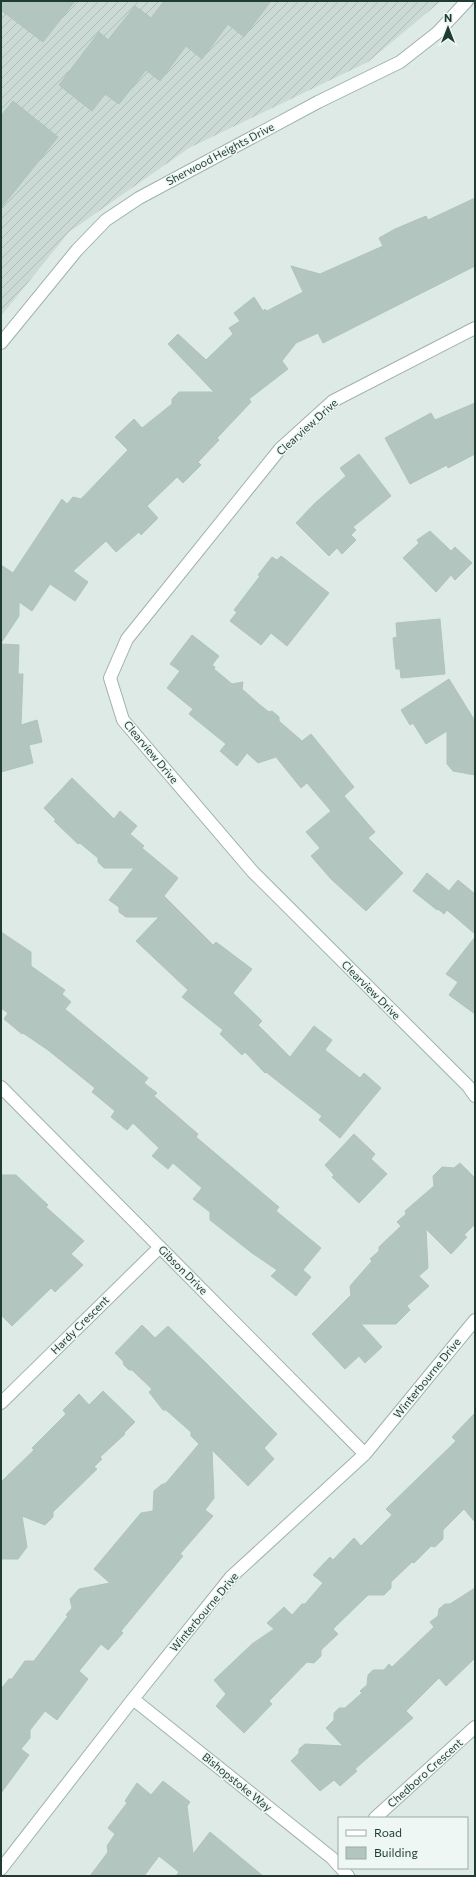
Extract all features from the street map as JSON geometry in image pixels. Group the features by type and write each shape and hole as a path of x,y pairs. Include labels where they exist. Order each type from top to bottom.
{"street":[{"name":"Sherwood Heights Drive","path":"1,343 76,250 106,220 138,198 318,102 400,62 437,33 467,1"},
{"name":"Clearview Drive","path":"473,1091 253,872 122,720 110,678 127,639 280,449 332,401 475,328"},
{"name":"Gibson Drive","path":"1,1087 365,1454"},
{"name":"Hardy Crescent","path":"1,1403 160,1247"},
{"name":"Winterbourne Drive","path":"1,1869 133,1699 231,1577 365,1454 475,1320"},
{"name":"Bishopstoke Way","path":"133,1699 338,1861"},
{"name":"Chedboro Crescent","path":"377,1817 475,1727"}],"shaded area":[{"path":"1,1 441,1 368,62 189,148 69,232 1,316"}],"building":[{"path":"1,1 75,1 43,42 1,10"},
{"path":"164,1 271,1 244,37 228,24 202,59 186,46 160,81 146,70 119,104 105,94 92,111 59,85 99,32 108,40 135,6 151,18"},
{"path":"13,101 58,137 1,208 1,116"},
{"path":"475,198 475,266 323,343 318,333 296,343 282,361 288,369 249,399 251,402 217,438 219,440 198,462 201,465 183,483 177,477 147,506 158,518 141,535 139,532 116,552 106,541 73,571 88,582 75,601 50,584 32,611 19,602 19,616 1,643 1,565 13,573 62,499 67,504 73,497 81,499 128,450 115,437 134,419 142,428 172,404 172,399 179,392 214,392 168,344 178,334 206,360 233,334 229,328 240,321 234,313 254,297 263,311 265,309 267,311 303,292 291,266 320,274 383,246 379,238 395,229 426,216 428,220"},
{"path":"475,403 475,454 448,468 447,465 410,484 385,438 431,413 435,420"},
{"path":"359,454 391,496 353,527 356,530 351,535 356,540 342,554 337,548 329,556 296,523 315,503 346,476 340,468"},
{"path":"430,531 451,551 455,547 472,563 455,580 451,575 436,592 403,558 419,543 417,540"},
{"path":"281,556 329,593 287,646 271,633 261,645 230,621 237,612 234,610 260,576 258,575 272,557 277,560"},
{"path":"440,619 445,674 401,678 400,669 396,669 393,638 397,637 396,623"},
{"path":"192,635 219,656 212,665 215,667 214,669 232,684 243,682 242,689 269,712 272,711 279,717 279,721 302,741 311,734 354,787 344,796 375,832 368,838 403,873 366,911 331,879 311,856 320,848 306,832 331,811 307,783 301,788 276,757 258,763 247,753 237,766 220,751 226,744 189,714 193,709 167,688 180,671 170,664"},
{"path":"1,644 19,645 18,674 23,674 21,725 37,720 42,742 29,745 33,763 1,772"},
{"path":"449,679 475,721 475,775 453,771 447,764 447,731 426,744 413,723 410,725 401,710"},
{"path":"72,778 114,819 120,811 137,826 130,834 144,846 142,848 178,878 164,896 213,945 216,942 252,969 233,993 262,1021 258,1025 290,1057 314,1026 332,1040 325,1050 360,1078 364,1073 381,1088 340,1138 319,1120 322,1116 266,1072 265,1073 245,1052 242,1055 220,1034 223,1030 182,997 188,990 136,941 159,917 126,917 119,912 119,907 109,900 134,868 104,868 98,862 98,858 80,843 78,844 54,821 56,820 44,808"},
{"path":"427,873 449,891 458,880 475,894 475,934 447,910 444,914 413,891"},
{"path":"1,932 31,952 31,966 65,990 62,994 71,1002 65,1009 148,1078 144,1083 157,1093 154,1096 198,1134 196,1137 279,1207 276,1211 321,1248 303,1270 311,1277 296,1296 271,1276 277,1270 252,1253 210,1220 210,1212 193,1199 202,1188 173,1163 168,1169 152,1156 159,1148 133,1123 127,1130 111,1117 115,1111 92,1092 95,1088 48,1050 23,1033 22,1034 4,1019 8,1013 1,1008"},
{"path":"475,937 475,1014 449,995 458,982 446,974"},
{"path":"354,1134 375,1154 371,1159 387,1174 359,1203 332,1177 334,1175 325,1165"},
{"path":"460,1163 475,1178 475,1224 464,1235 467,1237 451,1254 426,1229 428,1268 419,1276 429,1286 407,1306 410,1310 396,1324 361,1324 382,1347 365,1363 359,1356 345,1369 312,1334 351,1295 350,1286 372,1261 370,1259 379,1251 379,1247 401,1226 397,1222 406,1214 405,1211 434,1186 433,1176 442,1167 454,1168"},
{"path":"1,1175 16,1175 48,1205 46,1207 84,1241 71,1254 83,1265 55,1292 51,1288 12,1326 1,1315"},
{"path":"142,1325 155,1338 168,1326 277,1434 264,1448 274,1459 248,1486 212,1450 214,1498 205,1510 213,1516 180,1554 183,1556 121,1631 123,1633 108,1650 101,1644 79,1671 88,1679 57,1720 45,1711 30,1730 30,1738 21,1749 29,1755 1,1793 1,1689 9,1679 12,1679 25,1661 34,1661 68,1616 66,1615 72,1608 70,1599 79,1589 110,1583 94,1569 141,1513 153,1511 154,1491 166,1483 199,1444 191,1436 191,1432 166,1410 163,1410 149,1392 152,1389 132,1370 129,1370 115,1353"},
{"path":"103,1391 135,1422 124,1433 125,1434 100,1457 102,1459 94,1467 97,1469 53,1512 53,1517 45,1525 22,1516 27,1547 18,1559 1,1559 1,1482 34,1450 32,1448 66,1414 63,1410 79,1394 89,1405"},
{"path":"475,1413 475,1522 464,1509 443,1530 443,1539 435,1547 431,1546 414,1563 412,1562 391,1582 391,1588 384,1595 368,1595 333,1629 338,1634 321,1650 321,1656 314,1663 307,1662 269,1701 272,1704 244,1733 216,1706 226,1694 214,1680 252,1644 274,1629 267,1623 284,1607 292,1615 302,1604 305,1604 323,1583 313,1575 330,1557 333,1560 354,1538 361,1546 392,1515 386,1509 456,1441 452,1437"},
{"path":"475,1588 475,1658 446,1686 439,1678 406,1711 413,1718 355,1769 357,1771 340,1786 334,1780 320,1791 291,1761 299,1753 299,1749 305,1744 343,1746 326,1728 334,1720 334,1713 339,1708 345,1708 362,1693 360,1691 367,1685 368,1675 373,1670 384,1670 389,1664 392,1667 434,1627 430,1622 438,1616 439,1609 445,1604 450,1604"},
{"path":"163,1781 190,1802 187,1806 193,1854 210,1832 263,1876 176,1876 179,1872 159,1856 144,1876 90,1876 108,1852 107,1846 115,1834 108,1828 127,1803 125,1801 137,1783 151,1795"}]}
